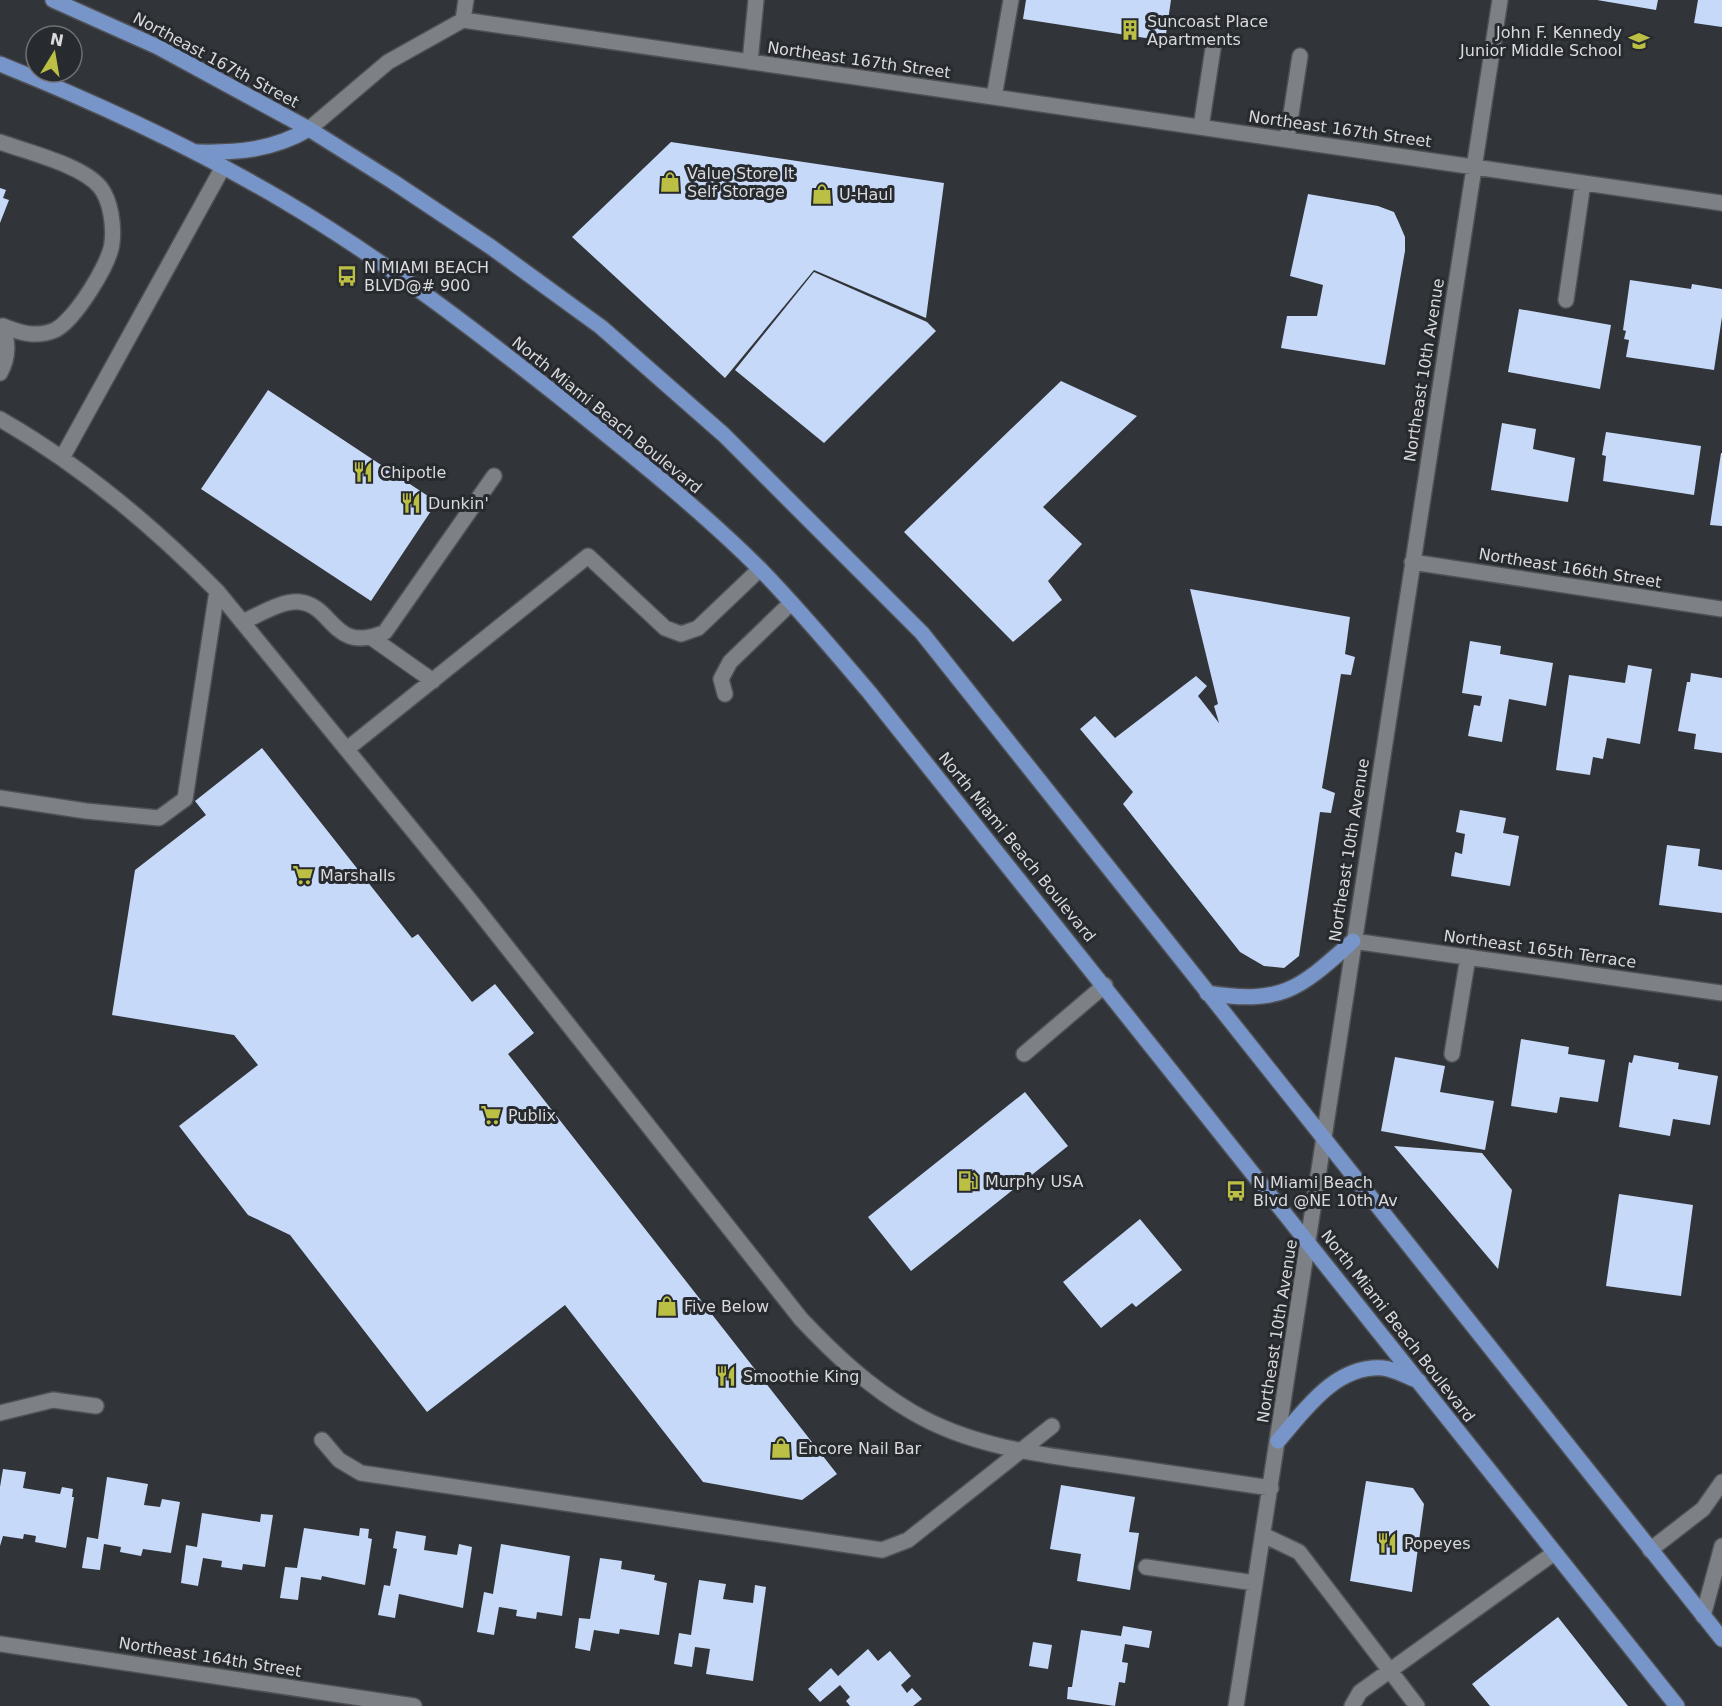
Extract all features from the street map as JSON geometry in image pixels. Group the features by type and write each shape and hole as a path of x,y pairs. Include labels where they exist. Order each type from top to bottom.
{"main road":[{"name":"Northeast 167th Street","path":"53,0 158,47 309,129"},
{"path":"0,64 53,86 194,152 232,153 261,149 286,142 309,129 491,247 601,327 724,435 922,633 1722,1639"},
{"name":"North Miami Beach Boulevard","path":"194,152 285,202 440,303 642,463 760,569 870,692 1677,1706"},
{"path":"1208,993 1242,999 1268,997 1307,981 1353,941"},
{"path":"1278,1441 1323,1390 1353,1373 1383,1368 1419,1381"}],"street":[{"path":"463,20 466,0"},
{"path":"750,62 756,0"},
{"path":"994,97 1011,0"},
{"name":"Northeast 10th Avenue","path":"1236,1706 1310,1242 1353,941 1500,0"},
{"name":"Northeast 167th Street","path":"309,129 388,62 463,20 1722,203"},
{"path":"1201,127 1214,42"},
{"path":"1287,140 1300,56"},
{"path":"0,142 83,173 99,186 108,201 112,245 72,318 56,330 39,335 22,333 3,326 7,340 7,355 0,373"},
{"path":"62,458 223,167"},
{"path":"1566,300 1583,183"},
{"path":"0,419 62,458 132,510 217,591 347,749 801,1319 834,1354 873,1387 913,1413 952,1431 1021,1450 1271,1488"},
{"path":"372,638 385,632 393,622 494,476"},
{"path":"347,749 588,556 665,628 681,634 698,628 760,569"},
{"name":"Northeast 166th Street","path":"1413,562 1722,609"},
{"path":"0,798 86,811 159,818 185,799 217,591"},
{"path":"242,622 298,602 311,605 344,633 372,638 433,681"},
{"path":"725,694 721,680 730,662 791,603"},
{"name":"Northeast 165th Terrace","path":"1353,941 1722,993"},
{"path":"1452,1054 1468,957"},
{"path":"1024,1054 1104,985"},
{"path":"0,1413 53,1400 96,1406"},
{"path":"322,1440 339,1460 361,1473 882,1550 908,1540 1052,1426"},
{"path":"1650,1550 1702,1509 1722,1482"},
{"path":"1263,1535 1299,1552 1417,1706"},
{"path":"1703,1616 1722,1546"},
{"path":"1352,1706 1360,1692 1554,1553"},
{"path":"1146,1567 1255,1583"},
{"name":"Northeast 164th Street","path":"0,1644 414,1706"}],"building":[{"name":"Suncoast Place Apartments","path":"1026,0 1171,0 1165,41 1023,19"},
{"path":"1597,0 1658,0 1656,10"},
{"path":"1698,0 1722,0 1722,27 1694,23"},
{"path":"671,142 944,183 926,318 814,270 725,378 572,237"},
{"path":"0,188 6,190 3,198 9,200 0,223"},
{"path":"1308,194 1378,206 1394,212 1399,223 1405,237 1405,251 1385,365 1281,348 1287,316 1317,316 1323,285 1290,276"},
{"path":"814,272 927,322 936,331 824,443 735,370"},
{"path":"1630,280 1691,289 1692,284 1722,289 1722,317 1714,370 1626,357 1629,340 1624,339 1626,331 1623,330"},
{"path":"1519,309 1611,325 1600,389 1508,372"},
{"path":"1061,381 1137,416 1043,507 1082,544 1048,581 1062,600 1013,642 904,532"},
{"path":"268,390 437,502 371,601 201,489"},
{"path":"1502,423 1536,429 1533,449 1575,458 1568,502 1491,490"},
{"path":"1606,432 1701,446 1694,495 1603,481 1606,456 1602,455"},
{"path":"1722,453 1722,526 1710,525"},
{"path":"1190,589 1350,617 1345,654 1355,657 1351,675 1341,674 1322,788 1335,793 1331,813 1320,812 1299,956 1284,968 1264,966 1240,952 1123,804 1133,792 1080,729 1095,716 1115,738 1196,676 1207,686 1198,696 1219,723 1214,706 1218,704"},
{"path":"1470,641 1501,646 1500,654 1553,663 1546,706 1509,699 1502,742 1468,736 1474,705 1480,706 1482,696 1462,693"},
{"path":"1628,665 1652,669 1640,744 1607,738 1603,759 1593,757 1590,775 1556,770 1569,675 1625,683"},
{"path":"1691,673 1722,678 1722,753 1694,749 1696,734 1678,731 1687,682 1690,682"},
{"path":"262,748 412,938 418,934 472,1002 495,984 534,1033 508,1054 837,1474 802,1500 703,1482 565,1305 427,1412 290,1235 248,1215 179,1126 258,1065 234,1035 112,1015 135,870 206,815 195,801"},
{"path":"1460,810 1506,818 1503,833 1519,836 1510,886 1451,876 1455,852 1462,854 1465,834 1456,832"},
{"path":"1667,845 1700,849 1698,866 1722,870 1722,913 1659,905"},
{"path":"1521,1039 1569,1047 1568,1054 1605,1060 1598,1102 1560,1097 1557,1113 1511,1106"},
{"path":"1634,1055 1679,1063 1678,1069 1718,1076 1710,1125 1673,1119 1670,1136 1619,1127 1629,1062 1632,1063"},
{"path":"1395,1057 1445,1066 1440,1092 1494,1101 1485,1150 1381,1131"},
{"name":"Murphy USA","path":"1025,1092 1068,1146 911,1271 868,1217"},
{"path":"1394,1146 1482,1153 1512,1190 1498,1269"},
{"path":"1619,1194 1693,1205 1681,1296 1606,1286"},
{"path":"1140,1219 1182,1270 1136,1307 1132,1303 1101,1328 1063,1282"},
{"path":"3,1469 26,1472 23,1488 60,1494 62,1487 73,1489 72,1497 74,1497 66,1548 35,1542 36,1536 24,1534 23,1539 3,1536 0,1546 0,1487"},
{"path":"107,1477 148,1484 144,1505 160,1507 162,1499 180,1502 171,1553 143,1549 141,1556 120,1552 121,1547 104,1544 100,1570 82,1568 87,1537 98,1539"},
{"name":"Popeyes","path":"1366,1481 1413,1488 1424,1504 1412,1592 1350,1581"},
{"path":"1061,1485 1135,1497 1129,1532 1139,1533 1130,1590 1077,1581 1081,1554 1050,1549"},
{"path":"202,1513 260,1522 261,1514 273,1515 265,1567 243,1564 242,1570 221,1567 222,1561 203,1558 198,1586 181,1583 186,1545 197,1547"},
{"path":"304,1528 359,1536 360,1528 369,1529 368,1538 372,1539 365,1585 322,1576 321,1580 301,1577 298,1600 280,1598 285,1567 297,1568"},
{"path":"396,1531 426,1536 424,1550 457,1555 459,1544 472,1547 463,1608 399,1594 395,1618 378,1615 384,1585 390,1586 397,1549 393,1548"},
{"path":"501,1544 570,1556 562,1616 537,1612 536,1619 516,1616 517,1610 499,1607 494,1635 477,1632 484,1592 493,1594"},
{"path":"600,1558 622,1561 621,1569 655,1575 654,1580 667,1583 659,1635 620,1629 619,1634 594,1630 590,1651 575,1648 579,1618 590,1619"},
{"path":"699,1580 726,1584 723,1599 753,1603 755,1585 766,1587 753,1681 706,1674 710,1649 695,1647 692,1667 674,1664 679,1633 691,1635"},
{"path":"1558,1617 1628,1706 1490,1706 1472,1684"},
{"path":"1123,1626 1152,1631 1149,1648 1125,1644 1122,1662 1128,1663 1125,1683 1119,1682 1115,1706 1067,1699 1068,1687 1072,1687 1081,1630 1121,1636"},
{"path":"1033,1642 1052,1645 1048,1669 1029,1666"},
{"path":"868,1649 878,1661 890,1651 911,1676 901,1685 907,1693 912,1688 922,1699 913,1706 850,1706 846,1701 850,1697 840,1685 820,1702 808,1689 831,1668 838,1676"}],"place":[{"name":"Suncoast Place Apartments","path":"1130,30"},
{"name":"John F. Kennedy Junior Middle School","path":"1639,41"},
{"name":"Value Store It Self Storage","path":"670,182"},
{"name":"U-Haul","path":"822,194"},
{"name":"N MIAMI BEACH BLVD@# 900","path":"347,276"},
{"name":"Chipotle","path":"363,472"},
{"name":"Dunkin'","path":"411,503"},
{"name":"Marshalls","path":"303,875"},
{"name":"Publix","path":"491,1115"},
{"name":"Murphy USA","path":"968,1181"},
{"name":"N Miami Beach Blvd @NE 10th Av","path":"1236,1191"},
{"name":"Five Below","path":"667,1306"},
{"name":"Smoothie King","path":"726,1376"},
{"name":"Encore Nail Bar","path":"781,1448"},
{"name":"Popeyes","path":"1387,1543"}]}
